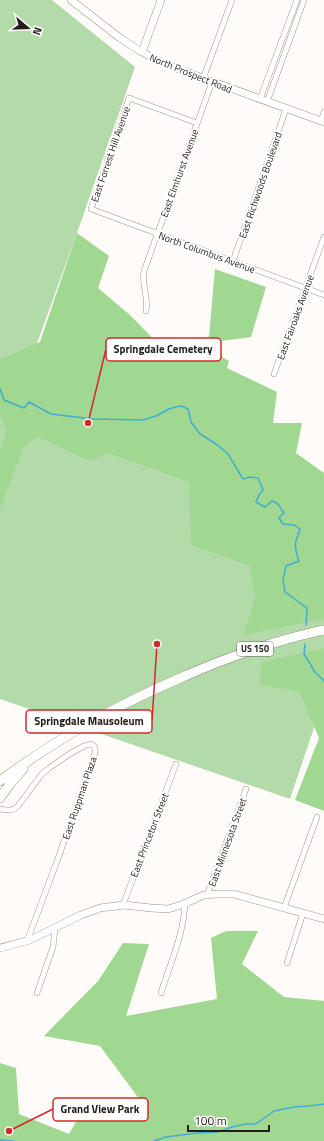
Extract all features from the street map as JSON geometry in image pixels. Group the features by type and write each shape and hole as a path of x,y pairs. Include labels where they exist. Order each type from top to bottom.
{"highway":[{"name":"US 150","path":"0,782 49,747 105,714 147,693 196,671 268,644 324,630"},
{"path":"0,798 18,775 49,747"}],"street":[{"path":"142,52 161,0"},
{"path":"204,79 232,0"},
{"path":"263,100 297,0"},
{"path":"263,100 304,0"},
{"name":"North Prospect Road","path":"73,1 108,30 142,52 169,66 322,122"},
{"name":"East Elmhurst Avenue","path":"146,311 147,300 143,285 143,274 212,82"},
{"name":"East Forrest Hill Avenue","path":"91,209 129,98 197,123"},
{"name":"East Richwoods Boulevard","path":"233,261 286,109"},
{"path":"322,122 324,112"},
{"name":"North Columbus Avenue","path":"91,209 324,295"},
{"name":"East Fairoaks Avenue","path":"274,374 324,237"},
{"name":"East Ruppman Plaza","path":"0,809 10,811 14,810 42,775 53,765 84,746 90,744 94,746 95,753 80,798 27,941"},
{"name":"East Princeton Street","path":"123,905 176,764"},
{"name":"East Minnesota Street","path":"207,895 246,789"},
{"path":"284,908 317,817"},
{"path":"0,948 27,941 98,908 123,905 162,909 174,907 207,895 225,893 234,894 324,919"},
{"path":"161,993 178,939 185,903"},
{"path":"287,963 303,913"},
{"path":"37,993 53,947 55,928"}],"green space":[{"path":"0,0 52,0 135,67 27,371 324,475 324,698 290,799 0,699"},
{"path":"77,233 109,256 98,288 130,315 171,357 209,337 215,269 266,287 251,337 221,341 212,351 229,361 227,368 277,392 273,423 302,423 296,453 324,473 324,619 244,635 255,596 250,566 191,545 189,482 108,453 90,461 38,437 23,448 0,509 0,451 7,432 0,416 0,359 40,342"},
{"path":"324,648 324,811 295,800 319,738 299,691 259,685 262,662"},
{"path":"226,931 258,931 242,964 284,997 324,1001 324,1141 0,1141 0,1063 16,1068 19,1114 69,1134 85,1106 140,1100 100,1046 44,1036 98,981 123,943 149,944 126,1016 217,999 211,938"}],"waterway":[{"path":"0,389 4,400 24,408 29,402 51,414 93,419 143,420 176,407 181,406 188,409 191,422 200,434 228,454 243,479 250,477 258,478 263,490 256,502 265,507 272,501 277,503 284,513 279,518 283,524 294,525 300,529 295,546 299,561 286,566 283,580 285,592 307,608 306,625"},
{"path":"305,644 304,654 315,672 324,681"},
{"path":"154,1141 166,1137 218,1132 232,1127 254,1124 274,1111 324,1104"},
{"path":"0,1140 13,1141"}],"place":[{"name":"Springdale Cemetery","path":"88,423"},
{"name":"Springdale Mausoleum","path":"157,644"},
{"name":"Grand View Park","path":"9,1131"}]}
